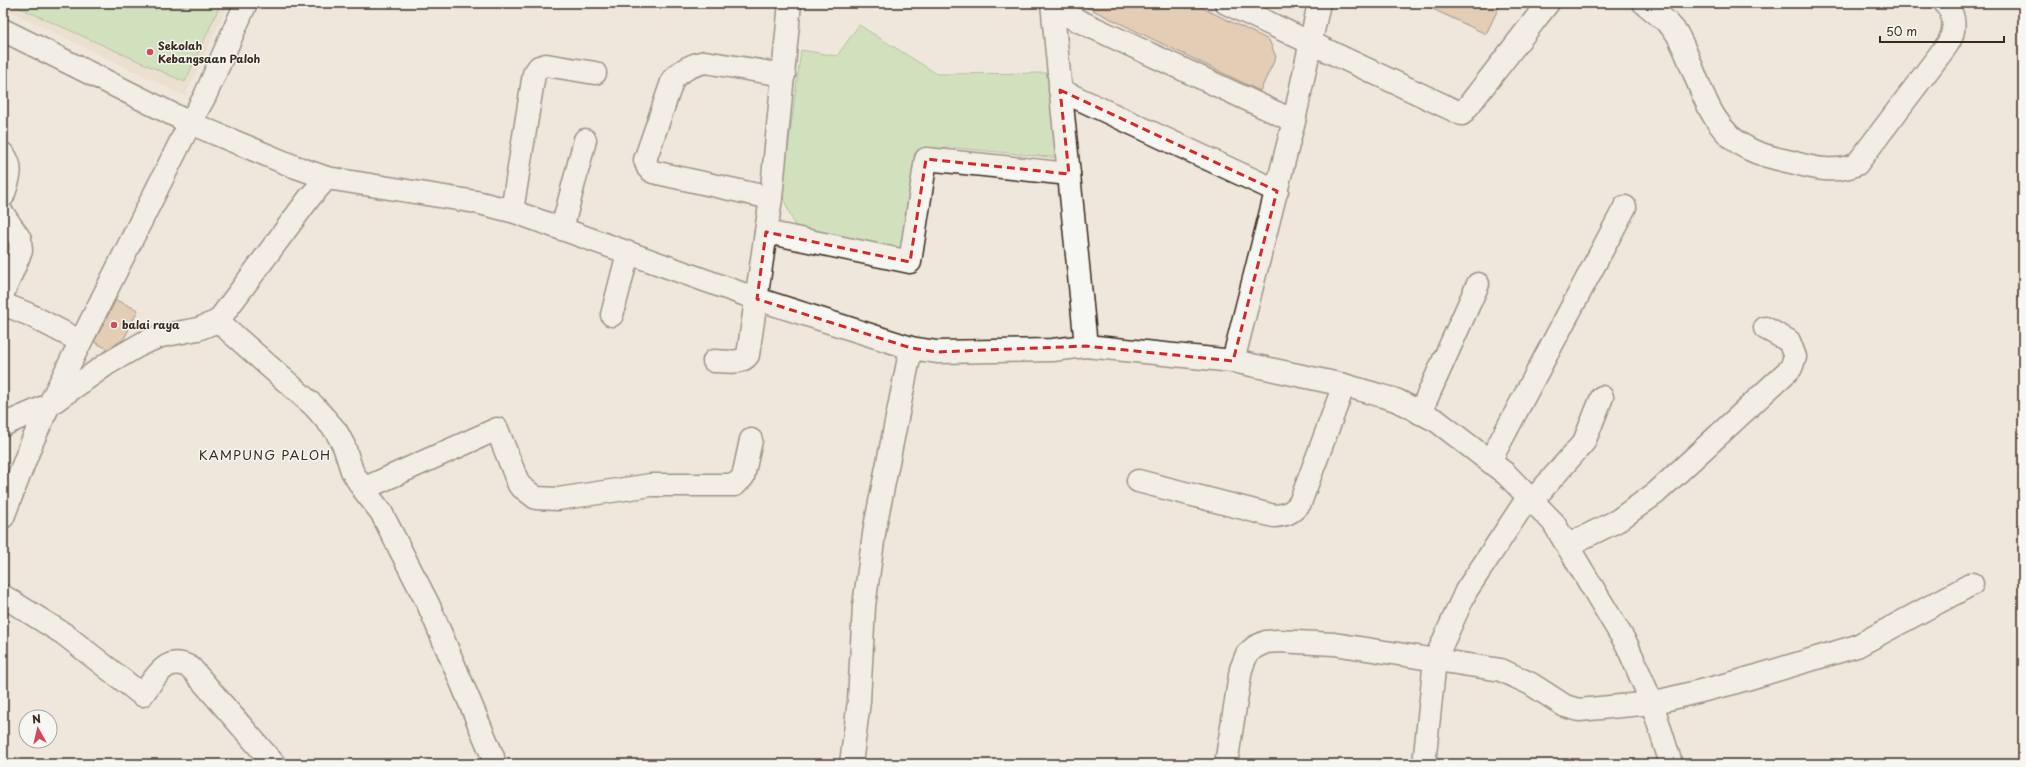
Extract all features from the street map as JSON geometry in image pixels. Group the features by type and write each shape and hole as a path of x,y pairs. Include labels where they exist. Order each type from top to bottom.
{"street":[{"path":"3,517 32,442 49,405 190,123 205,96 246,3"},
{"path":"714,361 735,362 745,360 748,355 771,198 790,3"},
{"path":"1226,3 1312,42 1462,114 1548,3"},
{"path":"1232,361 1277,191 1312,42 1319,3"},
{"path":"1644,3 1668,23 1676,32 1708,106 1715,119 1733,140 1762,154 1817,169 1827,170 1849,167 1857,164 1948,45 1954,29 1953,19 1945,3"},
{"path":"1052,6 1294,121"},
{"path":"1052,6 1086,346"},
{"path":"3,30 190,123 293,166 327,178 476,202 512,211 757,299 912,348 937,352 1052,350 1086,346 1232,361 1344,385 1396,400 1437,421 1490,461 1553,522 1626,645 1652,703 1671,764"},
{"path":"771,198 653,172 648,168 645,160 673,79 681,71 695,64 705,62 784,75"},
{"path":"512,211 534,74 538,68 546,65 594,73"},
{"path":"1060,90 1277,191"},
{"path":"562,229 585,140"},
{"path":"3,154 8,161 11,174 3,196"},
{"path":"766,232 910,262 926,159 1069,174"},
{"path":"3,425 49,405 107,364 143,343 161,336 198,329 218,321 310,197 327,178"},
{"path":"1490,461 1625,207"},
{"path":"3,214 21,245 21,251 3,293"},
{"path":"612,315 628,253"},
{"path":"1420,413 1478,284"},
{"path":"3,304 28,314 80,341"},
{"path":"218,321 314,406 336,431 344,446 352,471 363,489 381,512 429,606 493,757"},
{"path":"1568,545 1617,522 1656,493 1791,368 1795,357 1789,341 1765,328"},
{"path":"851,764 859,700 864,606 874,535 912,348"},
{"path":"1138,481 1274,516 1284,515 1294,511 1300,503 1344,385"},
{"path":"1424,764 1435,660 1466,590 1530,499 1584,442 1602,397"},
{"path":"363,489 497,429 519,485 536,498 558,499 651,485 735,485 742,476 752,440"},
{"path":"1226,764 1241,669 1247,654 1266,642 1278,641 1334,644 1501,670 1531,684 1565,706 1579,710 1652,703 1741,680 1857,646 1972,584"},
{"path":"3,596 64,634 142,695 164,668 172,662 181,662 191,668 274,764"}],"highlighted area":[{"path":"1060,90 1277,191 1233,361 1086,346 937,352 911,348 757,299 766,232 910,262 926,159 1069,174"}],"shaded area":[{"name":"Sekolah Kebangsaan Paloh","path":"3,3 229,3 185,96 3,8"}],"green space":[{"name":"Sekolah Kebangsaan Paloh","path":"9,3 221,3 185,82"},
{"path":"859,25 937,74 1050,73 1060,158 947,147 916,161 907,252 797,231 782,195 801,50 837,56"}],"building":[{"path":"1078,3 1192,3 1269,40 1276,57 1260,91"},
{"path":"1420,3 1501,3 1486,34"},
{"name":"balai raya","path":"116,300 138,310 124,339 108,349 94,342"}],"place":[{"name":"Sekolah Kebangsaan Paloh","path":"150,52"},
{"name":"balai raya","path":"114,325"}],"district":[{"name":"KAMPUNG PALOH","path":"265,455"}]}
